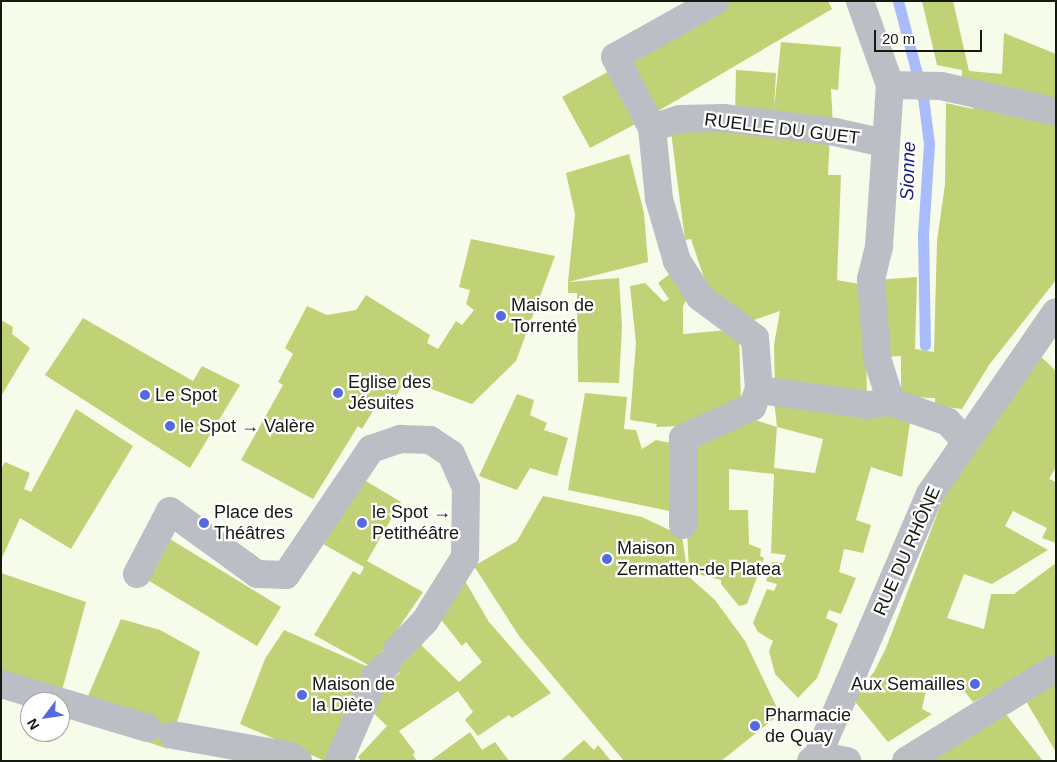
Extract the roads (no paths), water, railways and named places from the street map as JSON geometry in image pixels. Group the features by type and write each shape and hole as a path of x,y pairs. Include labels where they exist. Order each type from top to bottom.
{"street":[{"path":"683,525 683,438 752,407 759,390 755,338 700,297 677,260 659,198 652,128 615,57 715,1"},
{"path":"860,1 890,85 884,143 879,246 871,279 877,358 891,402"},
{"path":"890,85 941,86 1056,112"},
{"name":"RUELLE DU GUET","path":"652,128 680,119 751,122 835,132 884,143"},
{"name":"RUE DU RHÔNE","path":"814,758 930,494 966,442 1047,343 1056,312"},
{"path":"759,390 869,404 891,402 948,422 966,442"},
{"path":"137,574 170,511 257,574 286,576 371,449 400,439 430,440 451,454 466,488 465,557 425,621 375,678 339,761"},
{"path":"906,761 1056,668"},
{"path":"1,684 160,731 291,756 298,761"},
{"path":"814,758 847,761"}],"waterway":[{"name":"Sionne","path":"898,1 923,97 929,144 923,234 925,345"}],"place":[{"name":"Maison de Torrenté","path":"501,316"},
{"name":"Eglise des Jésuites","path":"338,393"},
{"name":"Le Spot","path":"145,395"},
{"name":"le Spot → Valère","path":"170,426"},
{"name":"Place des Théâtres","path":"204,523"},
{"name":"le Spot → Petithéâtre","path":"362,523"},
{"name":"Maison Zermatten-de Platea","path":"607,559"},
{"name":"Aux Semailles","path":"975,684"},
{"name":"Maison de la Diète","path":"302,695"},
{"name":"Pharmacie de Quay","path":"755,726"}]}
